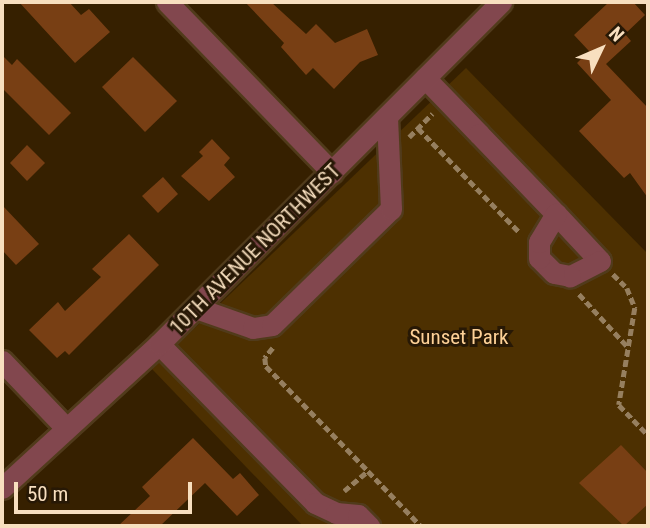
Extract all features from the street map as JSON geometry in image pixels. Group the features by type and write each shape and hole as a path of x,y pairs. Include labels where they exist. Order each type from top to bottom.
{"street":[{"path":"167,2 332,172"},
{"name":"10TH AVENUE NORTHWEST","path":"2,488 159,344 502,2"},
{"path":"425,78 556,214 600,261 570,276 554,273 539,258 539,242 556,214"},
{"path":"196,308 264,329 391,209 387,117"},
{"path":"159,344 315,503 337,513 358,515 369,526"},
{"path":"2,361 66,428"}],"path":[{"path":"410,149 409,137 432,114"},
{"path":"600,261 627,288 635,308 619,405 648,435"},
{"path":"279,341 265,358 266,366 421,526"},
{"path":"334,489 346,490 368,471"}],"green space":[{"name":"Sunset Park","path":"466,68 648,254 648,526 303,526 152,369"}],"building":[{"path":"19,2 69,2 81,15 89,9 110,32 75,63"},
{"path":"245,2 271,2 306,34 316,24 335,43 367,29 378,55 360,62 334,89 313,68 306,75 281,47 284,43"},
{"path":"609,2 633,2 645,15 625,34 631,41 606,64 648,108 648,198 630,173 624,178 579,131 611,100 577,63 589,51 574,35"},
{"path":"2,55 12,65 17,59 71,113 49,135 2,88"},
{"path":"133,57 177,101 145,132 102,87"},
{"path":"212,139 230,158 224,165 235,177 209,201 181,176 203,156 199,152"},
{"path":"27,145 45,163 27,181 10,163"},
{"path":"163,177 178,194 158,213 142,196"},
{"path":"2,205 39,244 16,265 2,250"},
{"path":"129,234 159,265 69,355 65,351 57,358 29,330 58,302 65,311 101,277 92,269"},
{"path":"193,438 233,479 240,473 259,495 237,516 205,483 160,526 118,526 150,496 142,487"},
{"path":"621,445 648,473 648,504 624,526 579,483"}]}
